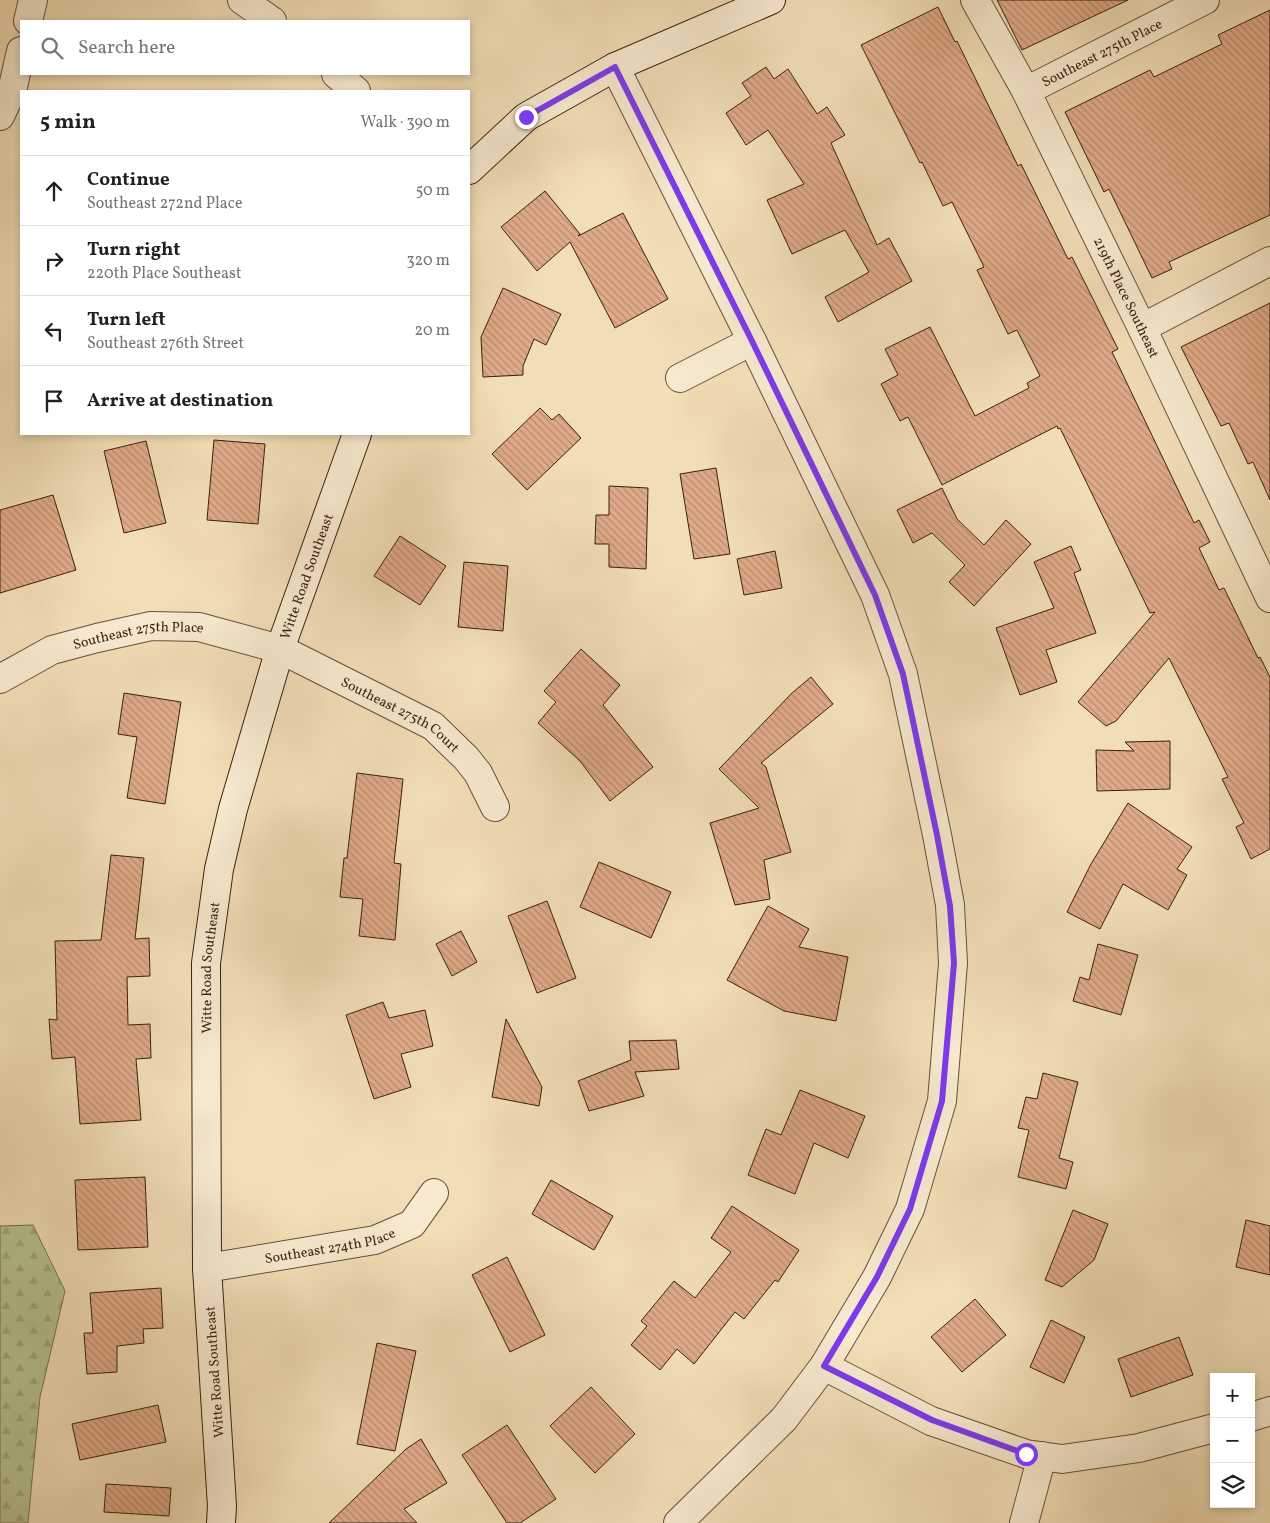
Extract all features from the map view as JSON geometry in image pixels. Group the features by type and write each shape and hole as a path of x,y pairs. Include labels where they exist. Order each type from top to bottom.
{"street":[{"path":"28,20 33,0"},
{"path":"242,0 271,20"},
{"path":"470,169 526,117 615,67 771,0"},
{"name":"219th Place Southeast","path":"975,0 1026,92 1142,328 1270,598"},
{"name":"Southeast 275th Place","path":"1026,92 1205,0"},
{"path":"0,116 12,91 20,55"},
{"path":"615,67 752,341 875,595 905,683 950,906 954,963 942,1101 910,1209 877,1277 824,1366 784,1419 678,1523"},
{"path":"337,75 355,90"},
{"path":"1142,328 1270,261"},
{"path":"680,378 752,341"},
{"name":"Witte Road Southeast","path":"221,1523 222,1506 207,1268 206,963 219,870 233,809 280,649 357,435"},
{"name":"Southeast 275th Place","path":"0,679 52,650 152,626 199,627 280,649"},
{"name":"Southeast 275th Court","path":"280,649 433,726 478,772 496,807"},
{"name":"Southeast 274th Place","path":"207,1268 375,1240 412,1224 434,1193"},
{"path":"824,1366 932,1420 1018,1452 1042,1456 1062,1459 1139,1448 1210,1429"},
{"path":"1255,1416 1270,1411"},
{"path":"1024,1523 1042,1456"}],"green space":[{"path":"33,1225 65,1291 40,1397 28,1523 0,1523 0,1226"}],"building":[{"path":"997,0 1128,0 1022,50"},
{"path":"938,7 955,42 957,41 1018,166 1021,164 1068,259 1072,257 1118,349 1112,352 1194,523 1199,520 1210,542 1199,548 1219,590 1224,588 1258,658 1260,657 1270,677 1270,849 1251,859 1236,827 1244,823 1222,779 1228,777 1169,658 1116,721 1106,726 1078,702 1155,612 1150,613 1060,428 1058,429 1057,426 942,485 908,417 900,421 881,384 898,375 885,349 930,327 975,416 1029,388 1027,383 1040,376 1017,330 1008,334 977,270 984,267 952,202 943,206 861,45"},
{"path":"1270,10 1270,215 1169,262 1172,269 1152,278 1109,189 1104,192 1065,112 1150,70 1154,77 1222,44 1218,35"},
{"path":"766,67 774,79 788,69 817,114 827,107 845,135 831,143 877,245 889,238 912,281 838,322 825,297 869,272 845,230 792,254 767,200 804,184 768,130 746,145 726,113 751,96 742,83"},
{"path":"545,191 580,234 578,236 623,213 668,299 615,328 570,242 537,271 501,227"},
{"path":"503,288 561,314 546,345 534,339 523,366 523,375 483,377 481,337"},
{"path":"1270,303 1270,500 1253,462 1248,464 1229,423 1221,426 1181,347"},
{"path":"540,408 552,420 559,414 581,438 527,490 492,454"},
{"path":"214,440 265,444 258,524 207,520"},
{"path":"146,441 166,523 124,533 104,451"},
{"path":"716,468 730,554 694,559 680,474"},
{"path":"609,486 648,488 646,569 609,567 609,544 595,544 596,515 609,515"},
{"path":"942,488 957,519 984,545 1006,520 1031,544 974,606 949,582 965,565 932,533 913,543 897,510"},
{"path":"53,495 76,570 0,593 0,510"},
{"path":"400,536 446,566 420,605 374,576"},
{"path":"1071,546 1081,570 1074,573 1096,633 1046,650 1057,682 1020,695 996,628 1054,608 1034,562"},
{"path":"775,551 782,588 744,595 737,559"},
{"path":"464,562 508,566 503,631 458,627"},
{"path":"581,649 620,685 603,705 653,767 610,801 580,761 538,723 556,702 544,691"},
{"path":"811,677 833,704 761,763 766,767 791,852 764,860 770,899 735,905 710,823 759,808 719,769 792,693"},
{"path":"124,693 181,702 165,804 127,798 137,737 118,734"},
{"path":"1170,741 1170,789 1097,791 1096,750 1134,751 1125,742"},
{"path":"357,773 403,779 394,863 401,864 395,940 359,936 363,899 340,897 344,858 347,858"},
{"path":"1128,803 1192,847 1177,869 1187,875 1168,910 1123,884 1100,929 1067,912 1091,864"},
{"path":"111,855 144,858 135,939 149,938 150,976 127,977 128,1025 150,1024 151,1058 136,1059 141,1120 80,1124 75,1057 52,1059 49,1019 57,1020 55,941 101,940"},
{"path":"599,862 671,892 651,938 580,907"},
{"path":"547,901 576,978 537,993 508,916"},
{"path":"768,906 809,929 799,947 848,957 836,1021 784,1011 727,980"},
{"path":"461,931 477,962 452,976 436,944"},
{"path":"1098,944 1138,955 1121,1015 1073,1001 1080,977 1089,980"},
{"path":"383,1002 389,1018 425,1010 433,1046 401,1054 411,1087 374,1099 346,1015"},
{"path":"506,1019 542,1087 539,1106 492,1097"},
{"path":"676,1040 679,1069 635,1072 644,1096 589,1111 578,1081 631,1060 629,1041"},
{"path":"1043,1073 1078,1082 1059,1158 1073,1162 1066,1189 1018,1177 1029,1130 1018,1128 1026,1097 1037,1099"},
{"path":"800,1090 865,1116 848,1158 814,1143 795,1194 748,1175 766,1129 781,1135"},
{"path":"145,1177 148,1247 78,1250 75,1180"},
{"path":"551,1180 613,1216 594,1250 532,1214"},
{"path":"732,1206 799,1250 778,1282 775,1280 744,1319 735,1312 694,1364 677,1349 660,1370 631,1345 647,1326 641,1321 674,1281 695,1298 731,1252 711,1238"},
{"path":"1073,1210 1108,1224 1094,1260 1062,1287 1045,1280"},
{"path":"1246,1220 1270,1226 1270,1275 1236,1267"},
{"path":"507,1257 545,1335 510,1352 472,1275"},
{"path":"161,1288 163,1328 143,1329 144,1343 117,1346 117,1372 87,1374 84,1333 93,1333 90,1293"},
{"path":"975,1299 1006,1335 962,1372 931,1337"},
{"path":"1051,1320 1085,1337 1064,1383 1030,1367"},
{"path":"1179,1337 1193,1375 1131,1397 1118,1359"},
{"path":"377,1343 416,1351 395,1451 357,1444"},
{"path":"591,1387 635,1434 595,1473 550,1426"},
{"path":"158,1405 166,1442 80,1460 72,1424"},
{"path":"507,1425 556,1499 520,1523 507,1523 462,1455"},
{"path":"421,1439 447,1483 404,1509 417,1523 329,1523 406,1449"},
{"path":"106,1484 171,1488 169,1516 104,1512"}],"route":[{"path":"526,117 615,67 752,341 875,595 903,674 950,906 954,963 942,1101 910,1209 877,1277 824,1366 932,1420 985,1441 1026,1454"}]}
